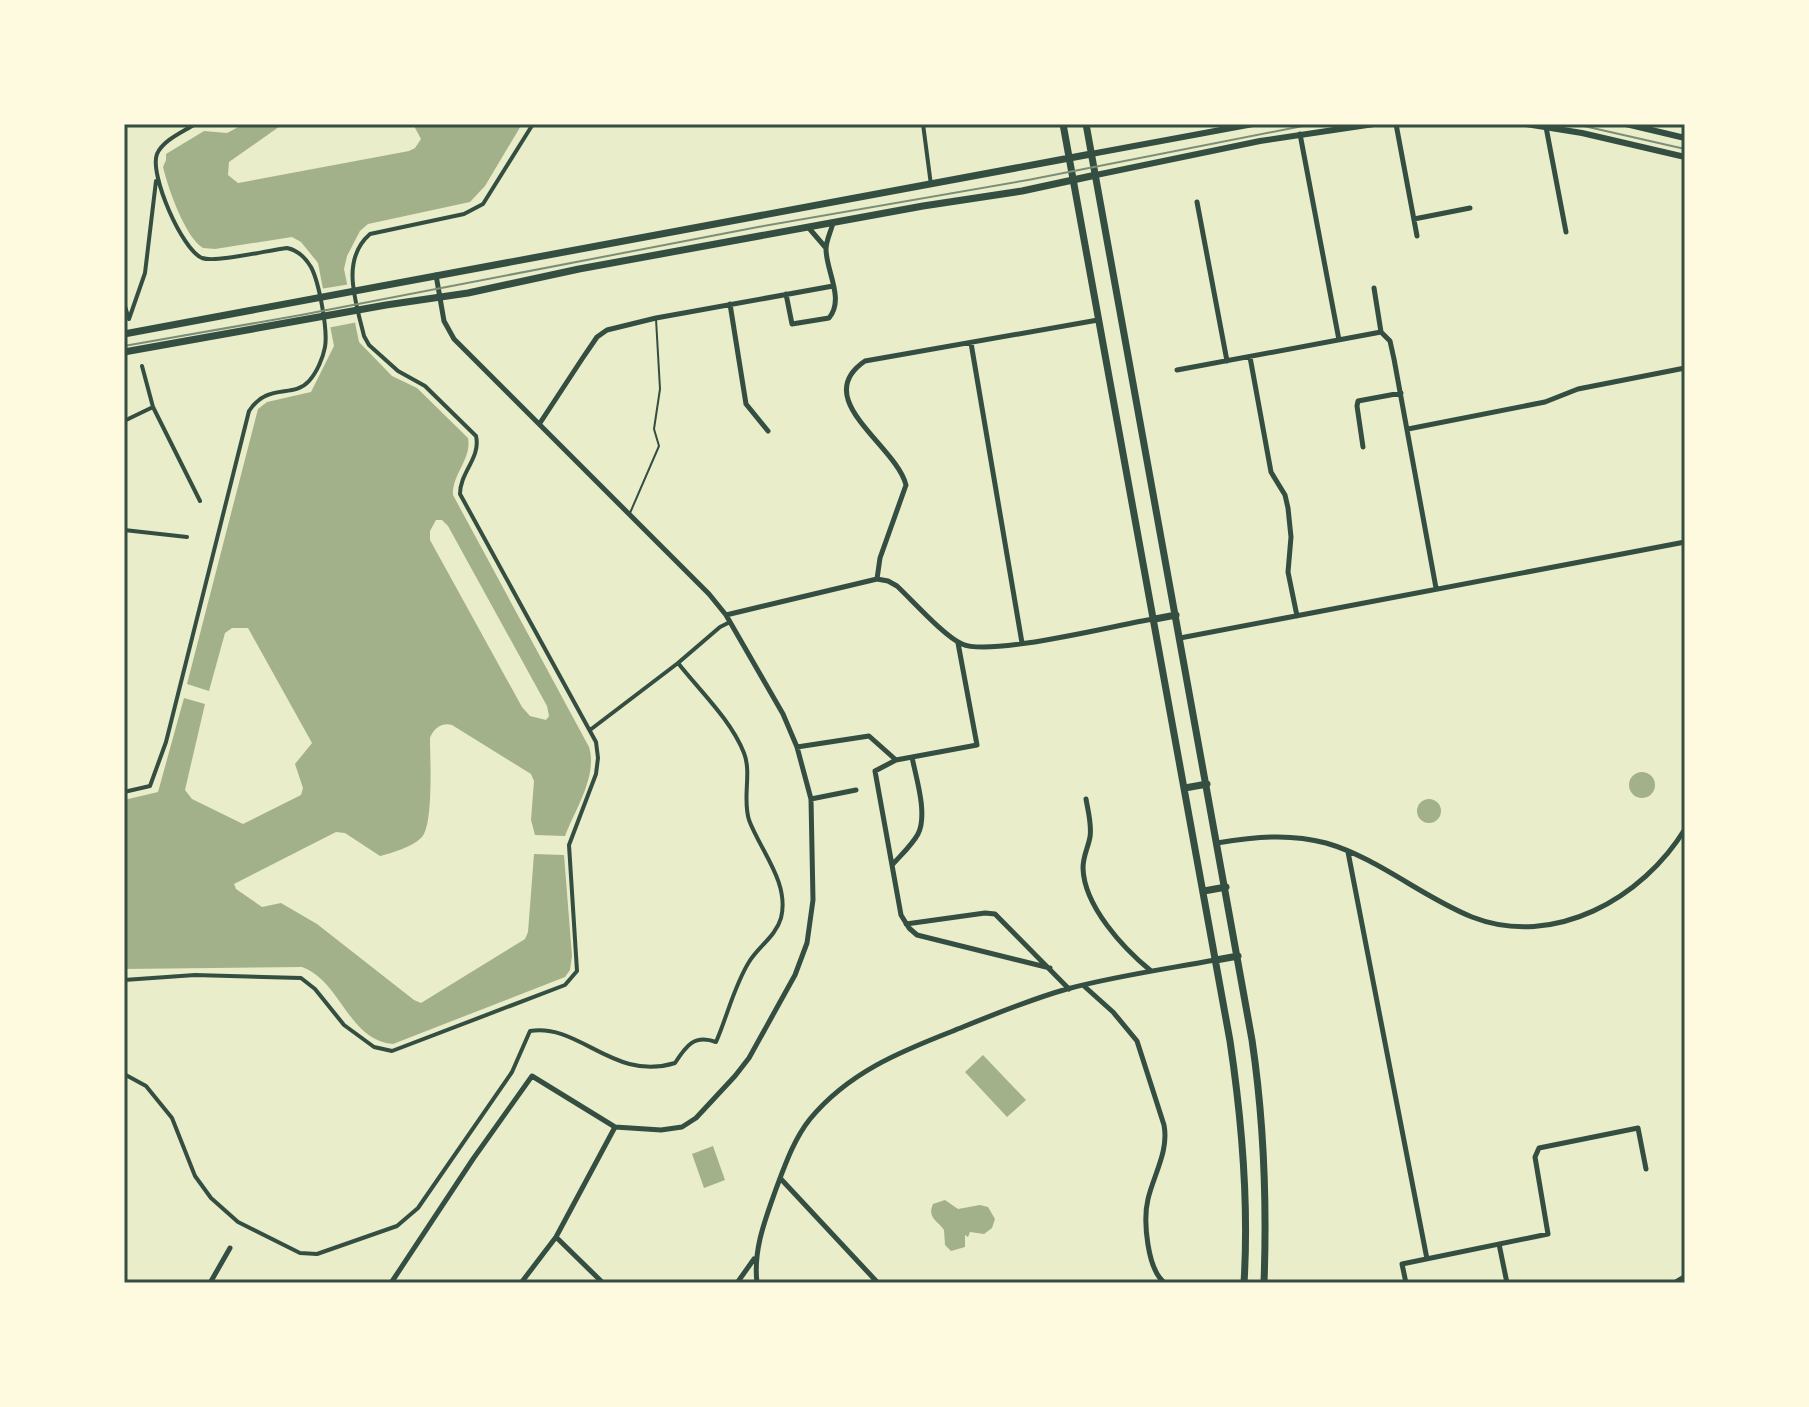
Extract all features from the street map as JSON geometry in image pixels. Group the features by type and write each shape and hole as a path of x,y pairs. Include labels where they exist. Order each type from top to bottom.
{"main road":[{"path":"1063,124 1216,960 1241,1125 1246,1216 1244,1283"},
{"path":"1086,124 1255,1056 1263,1134 1266,1217 1264,1283"},
{"path":"124,334 1091,154"},
{"path":"124,352 439,298 833,222 976,200 1096,175"},
{"path":"1155,619 1176,615"},
{"path":"1185,788 1207,784"},
{"path":"1204,891 1226,887"},
{"path":"1216,960 1238,956"}],"street":[{"path":"126,318 145,273 157,179 156,158 161,148 195,124"},
{"path":"218,124 231,124"},
{"path":"124,980 195,975 301,978 315,989 344,1025 374,1047 392,1051 565,985 575,975 578,964 569,845 598,766 596,742 460,494 460,486 477,451 476,436 425,386 398,371 369,345 361,324 351,269 353,258 370,234 458,215 483,204 533,124"},
{"path":"923,124 931,185"},
{"path":"1091,154 1219,127 1253,124"},
{"path":"1096,175 1300,134 1374,124"},
{"path":"1396,124 1417,236"},
{"path":"1526,124 1685,157"},
{"path":"1626,124 1685,138"},
{"path":"1546,127 1566,232"},
{"path":"1300,134 1339,340"},
{"path":"124,792 150,786 166,742 249,411 265,394 307,383 322,357 326,337 315,277 302,255 287,248 211,259 198,256 185,244 157,179"},
{"path":"1197,202 1227,361"},
{"path":"1414,219 1470,208"},
{"path":"786,294 792,324 829,318 836,305 826,248 833,222"},
{"path":"808,227 826,248"},
{"path":"391,1283 532,1076 615,1127 661,1130 682,1127 696,1118 735,1076 774,1015 795,975 807,943 813,900 811,799 797,747 773,696 726,615 709,594 454,339 444,321 436,275"},
{"path":"540,423 597,337 613,327 833,286"},
{"path":"1374,288 1381,332 1390,341 1401,393 1436,588"},
{"path":"124,303 126,318"},
{"path":"730,304 746,404 768,431"},
{"path":"877,579 880,558 906,485 898,466 848,403 846,390 851,374 865,361 1100,319"},
{"path":"1177,370 1381,332"},
{"path":"971,343 1022,643"},
{"path":"1250,357 1271,472 1285,495 1288,508 1291,537 1288,572 1297,616"},
{"path":"142,366 153,407 200,501"},
{"path":"1408,429 1545,402 1578,389 1685,368"},
{"path":"1363,447 1358,401 1401,393"},
{"path":"124,421 153,407"},
{"path":"124,530 187,537"},
{"path":"1180,638 1685,542"},
{"path":"726,615 877,579 897,586 958,643 979,648 1155,619"},
{"path":"590,730 730,622"},
{"path":"958,643 977,745 896,760 875,771 901,915 912,932 922,936 1050,968"},
{"path":"124,1074 146,1086 172,1118 195,1176 211,1198 238,1222 300,1253 317,1254 397,1226 418,1208 512,1072 530,1031 545,1029 563,1034 595,1052 646,1067 675,1063 684,1048 694,1041 704,1039 716,1042 749,961 780,921 781,902 775,874 754,832 745,804 747,768 744,754 733,733 678,663"},
{"path":"797,747 869,736 896,760"},
{"path":"892,865 915,838 920,827 921,810 912,757"},
{"path":"811,799 856,790"},
{"path":"1086,799 1090,830 1083,860 1086,885 1109,929 1127,952 1151,971"},
{"path":"1217,843 1253,837 1287,837 1318,842 1348,852 1475,918 1506,924 1542,925 1582,915 1624,895 1654,869 1685,829"},
{"path":"1348,852 1427,1259"},
{"path":"906,924 995,914 1069,989"},
{"path":"737,1283 755,1258 780,1178 797,1138 811,1117 862,1073 905,1049 1069,989 1216,960"},
{"path":"1083,985 1113,1012 1137,1041 1166,1130 1158,1173 1147,1204 1152,1265 1157,1277 1165,1283"},
{"path":"521,1283 556,1237 615,1127"},
{"path":"1406,1283 1402,1264 1548,1234 1535,1157 1539,1148 1638,1128 1646,1169"},
{"path":"780,1178 878,1283"},
{"path":"556,1237 603,1283"},
{"path":"1499,1244 1507,1283"},
{"path":"210,1283 230,1248"},
{"path":"755,1258 757,1283"},
{"path":"1675,1283 1685,1277"}],"lane":[{"path":"630,514 659,446 654,429 660,389 656,318"}],"shaded area":[{"path":"244,124 283,124 229,162 228,175 238,183 409,151 421,139 413,124 522,124 485,186 470,202 368,224 360,231 344,269 359,342 392,376 417,388 468,438 467,453 455,480 453,495 589,747 590,769 584,792 565,836 535,835 531,820 534,781 531,774 452,725 441,725 430,738 428,820 421,838 402,849 380,856 345,833 336,832 234,884 236,889 262,907 281,903 317,924 421,1003 525,939 534,854 564,855 572,956 570,970 565,977 393,1044 365,1032 326,984 302,967 124,969 124,800 158,792 184,698 205,704 185,790 192,799 243,824 301,795 303,788 295,764 312,743 248,628 232,628 225,633 209,691 187,684 258,409 267,402 311,392 334,346 318,263 301,242 292,237 215,249 203,248 184,223 163,167 166,154 204,131 227,133","holes":["436,520 442,520 547,706 549,716 546,720 530,716 522,707 430,540 430,531"]},
{"path":"1642,772 1651,776 1655,785 1651,794 1642,798 1633,794 1629,785 1633,776"},
{"path":"1429,799 1440,806 1441,811 1434,822 1429,823 1418,816 1417,811 1424,800"},
{"path":"983,1055 1026,1100 1007,1117 965,1072"},
{"path":"713,1146 725,1180 704,1188 692,1154"},
{"path":"945,1200 958,1209 980,1205 988,1207 995,1219 992,1228 984,1234 970,1232 968,1237 965,1235 965,1247 951,1251 945,1245 944,1230 931,1213 933,1204"}],"pier":[{"path":"351,284 358,322 327,328 320,289"}],"tram line":[{"path":"124,346 758,227 1028,180 1313,124"},
{"path":"1575,124 1685,149"}]}
